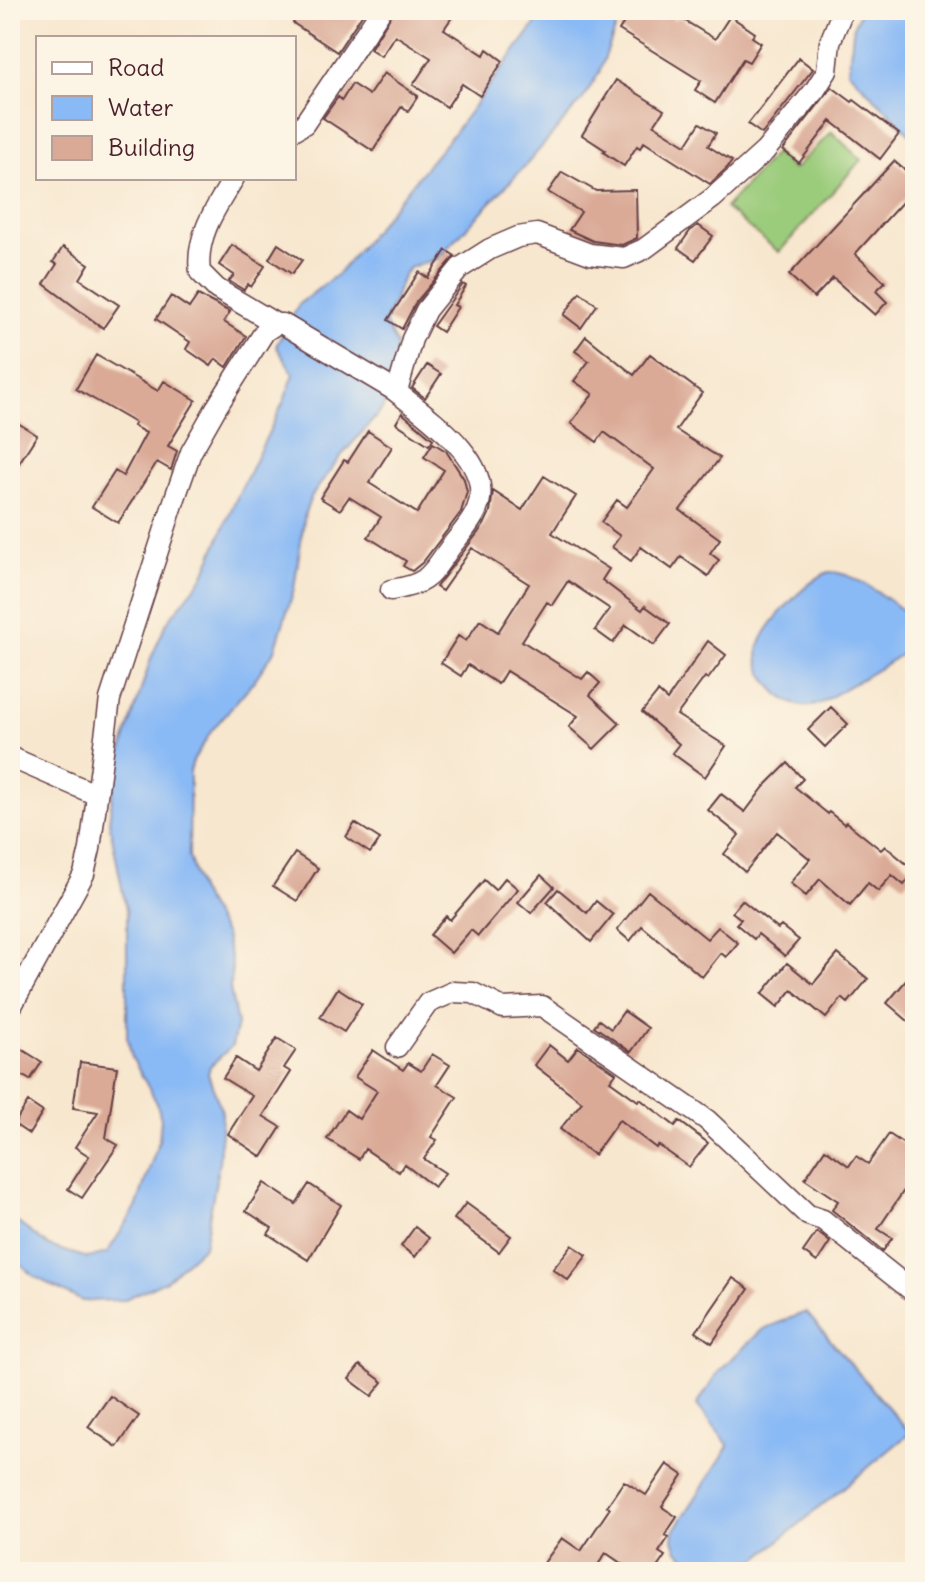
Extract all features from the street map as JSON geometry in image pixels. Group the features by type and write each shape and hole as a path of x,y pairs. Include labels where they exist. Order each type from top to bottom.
{"street":[{"path":"296,129 304,124 381,10"},
{"path":"393,389 398,388 412,339 426,310 460,268 490,249 518,237 537,234 590,254 624,258 644,249 713,198 765,151 815,90 827,71 830,42 843,10"},
{"path":"233,180 210,217 199,253 200,272 217,289 393,389 467,454 481,484 476,511 435,570 424,582 391,590"},
{"path":"10,1009 84,874 110,699 191,452 265,331 279,324"},
{"path":"10,757 97,795"},
{"path":"397,1047 428,1003 453,992 473,993 503,1008 542,1006 707,1120 808,1215 823,1220 915,1293"}],"green space":[{"path":"832,132 861,160 779,252 725,208 775,153 793,170"}],"water":[{"path":"546,10 628,10 617,25 599,73 583,99 437,259 411,267 404,274 385,323 396,344 396,372 382,410 341,456 311,497 305,513 294,589 275,650 254,681 212,730 190,771 189,856 199,890 225,935 232,966 230,988 237,1024 232,1046 210,1066 208,1074 222,1112 219,1164 204,1246 165,1281 123,1300 82,1301 35,1277 10,1254 10,1217 49,1246 88,1258 107,1253 136,1208 159,1140 161,1119 157,1103 132,1058 127,1037 127,914 109,821 116,769 151,658 167,622 203,577 233,506 283,403 294,374 276,346 299,304 339,273 453,134"},
{"path":"861,10 915,10 915,139 848,71 854,25"},
{"path":"829,572 862,582 915,619 915,644 825,701 815,705 793,704 766,680 758,658 759,647 788,604"},
{"path":"806,1312 910,1433 741,1572 705,1572 677,1550 673,1539 674,1531 729,1446 697,1405 719,1371 763,1329"}],"building":[{"path":"302,10 365,10 337,52 293,23"},
{"path":"394,10 457,10 444,29 484,55 487,49 503,61 480,96 462,84 447,107 413,85 431,58 395,35 381,56 370,49"},
{"path":"632,10 659,10 675,20 677,16 715,39 730,16 755,33 752,37 761,43 749,62 743,59 715,103 695,90 701,81 619,30"},
{"path":"799,58 813,69 762,134 748,124"},
{"path":"384,73 418,96 408,111 402,106 373,151 323,118 338,97 342,100 352,84 369,95"},
{"path":"616,80 664,110 654,125 686,145 700,123 716,133 708,146 732,161 727,168 710,184 644,142 640,148 637,146 624,166 603,152 605,150 582,135"},
{"path":"832,87 899,134 880,159 831,121 799,163 783,150"},
{"path":"894,161 915,179 915,188 855,254 885,282 876,291 887,302 875,315 833,278 814,298 789,275"},
{"path":"562,172 596,191 636,190 637,238 622,245 593,241 569,230 581,212 548,192"},
{"path":"698,225 713,236 695,260 678,248"},
{"path":"278,244 302,260 292,274 269,259"},
{"path":"232,245 265,266 251,287 248,284 244,290 229,281 234,275 219,265"},
{"path":"63,247 89,264 80,279 119,305 103,328 44,284 57,264 53,262"},
{"path":"446,250 455,256 416,302 402,329 388,320 419,272 428,278"},
{"path":"463,284 466,286 454,305 458,307 442,332 433,326"},
{"path":"580,292 597,305 581,328 564,315"},
{"path":"198,295 230,312 224,322 246,336 227,367 216,359 211,366 186,349 190,342 156,319 171,296 189,308"},
{"path":"586,336 634,375 650,354 702,393 676,430 720,458 680,510 720,539 710,553 719,560 708,576 681,557 672,569 641,547 631,561 612,547 620,536 601,522 617,500 627,507 654,469 604,432 597,442 571,423 593,394 574,381 589,361 575,351"},
{"path":"96,355 158,391 164,381 196,400 168,446 177,451 171,470 157,462 118,523 92,507 115,471 123,476 146,433 133,426 135,423 76,389"},
{"path":"427,365 441,374 425,398 412,388"},
{"path":"402,413 433,439 429,445 396,423"},
{"path":"10,418 37,435 10,477"},
{"path":"368,431 392,447 369,483 417,513 444,470 424,457 433,443 446,451 464,479 467,492 461,512 423,562 412,571 403,566 406,561 368,537 381,517 349,497 340,510 320,498 344,460 348,462"},
{"path":"544,476 576,496 552,533 609,569 602,580 642,610 645,606 670,624 654,645 626,625 613,643 595,630 610,609 568,581 552,605 547,602 522,641 582,679 588,672 600,683 590,695 620,723 594,749 569,727 578,716 506,671 498,684 468,665 461,676 441,663 458,636 466,641 480,620 498,632 529,584 472,548 442,591 436,587 484,525 490,512 493,491 522,510"},
{"path":"708,641 726,655 677,715 726,746 705,777 672,753 679,744 642,712 658,692 667,700"},
{"path":"831,707 848,724 825,747 808,730"},
{"path":"788,763 803,779 795,787 881,850 885,846 915,871 904,885 892,875 878,891 868,883 850,905 820,879 806,896 790,883 810,859 777,832 745,872 724,854 739,835 708,810 721,794 745,812"},
{"path":"355,823 380,839 370,853 346,837"},
{"path":"295,853 318,868 297,901 273,886"},
{"path":"541,875 554,887 531,913 518,902"},
{"path":"505,878 518,889 478,936 471,930 451,953 430,935 446,916 450,920 484,880 495,890"},
{"path":"558,889 587,913 596,901 613,915 591,942 547,902"},
{"path":"648,891 707,939 718,927 738,943 726,957 721,953 702,977 642,926 630,941 617,930"},
{"path":"742,900 778,929 781,926 799,940 785,956 758,934 754,939 736,924 741,919 732,912"},
{"path":"838,954 868,979 848,1003 842,998 826,1018 792,990 778,1007 762,994 787,963 813,984"},
{"path":"915,970 915,1027 887,1003"},
{"path":"338,988 362,1004 344,1032 320,1017"},
{"path":"624,1011 648,1028 631,1052 594,1026 599,1020 611,1029"},
{"path":"277,1038 296,1050 284,1068 291,1072 263,1116 281,1127 262,1157 228,1134 252,1096 223,1078 236,1058 256,1071"},
{"path":"10,1042 42,1062 30,1080 10,1068"},
{"path":"549,1045 568,1060 578,1047 616,1073 610,1081 675,1126 679,1121 708,1143 689,1167 658,1145 656,1148 619,1120 594,1155 560,1129 582,1102 534,1065"},
{"path":"373,1050 403,1070 408,1063 421,1071 432,1054 450,1065 437,1085 457,1097 431,1137 437,1140 424,1159 445,1173 434,1187 404,1164 399,1172 365,1149 359,1159 327,1139 346,1110 359,1119 377,1091 355,1077"},
{"path":"80,1062 117,1067 106,1138 118,1145 82,1198 68,1189 89,1156 75,1147 98,1112 73,1108"},
{"path":"28,1102 43,1112 29,1134 14,1124"},
{"path":"889,1134 907,1146 904,1150 915,1158 915,1174 878,1229 892,1238 883,1251 832,1210 838,1201 805,1179 825,1149 849,1166 856,1156 868,1164"},
{"path":"264,1183 296,1204 309,1184 341,1205 308,1260 268,1234 272,1228 246,1211"},
{"path":"466,1203 511,1236 499,1252 454,1219"},
{"path":"415,1227 429,1238 415,1257 401,1246"},
{"path":"817,1232 830,1242 817,1262 803,1252"},
{"path":"572,1245 587,1255 568,1280 553,1269"},
{"path":"733,1278 749,1289 712,1343 696,1332"},
{"path":"360,1365 383,1382 372,1396 349,1379"},
{"path":"110,1396 139,1416 117,1447 88,1427"},
{"path":"667,1464 683,1475 662,1507 677,1517 665,1535 669,1537 659,1552 665,1556 654,1572 634,1572 606,1553 593,1572 557,1572 544,1563 562,1538 581,1551 624,1481 646,1495"}]}
